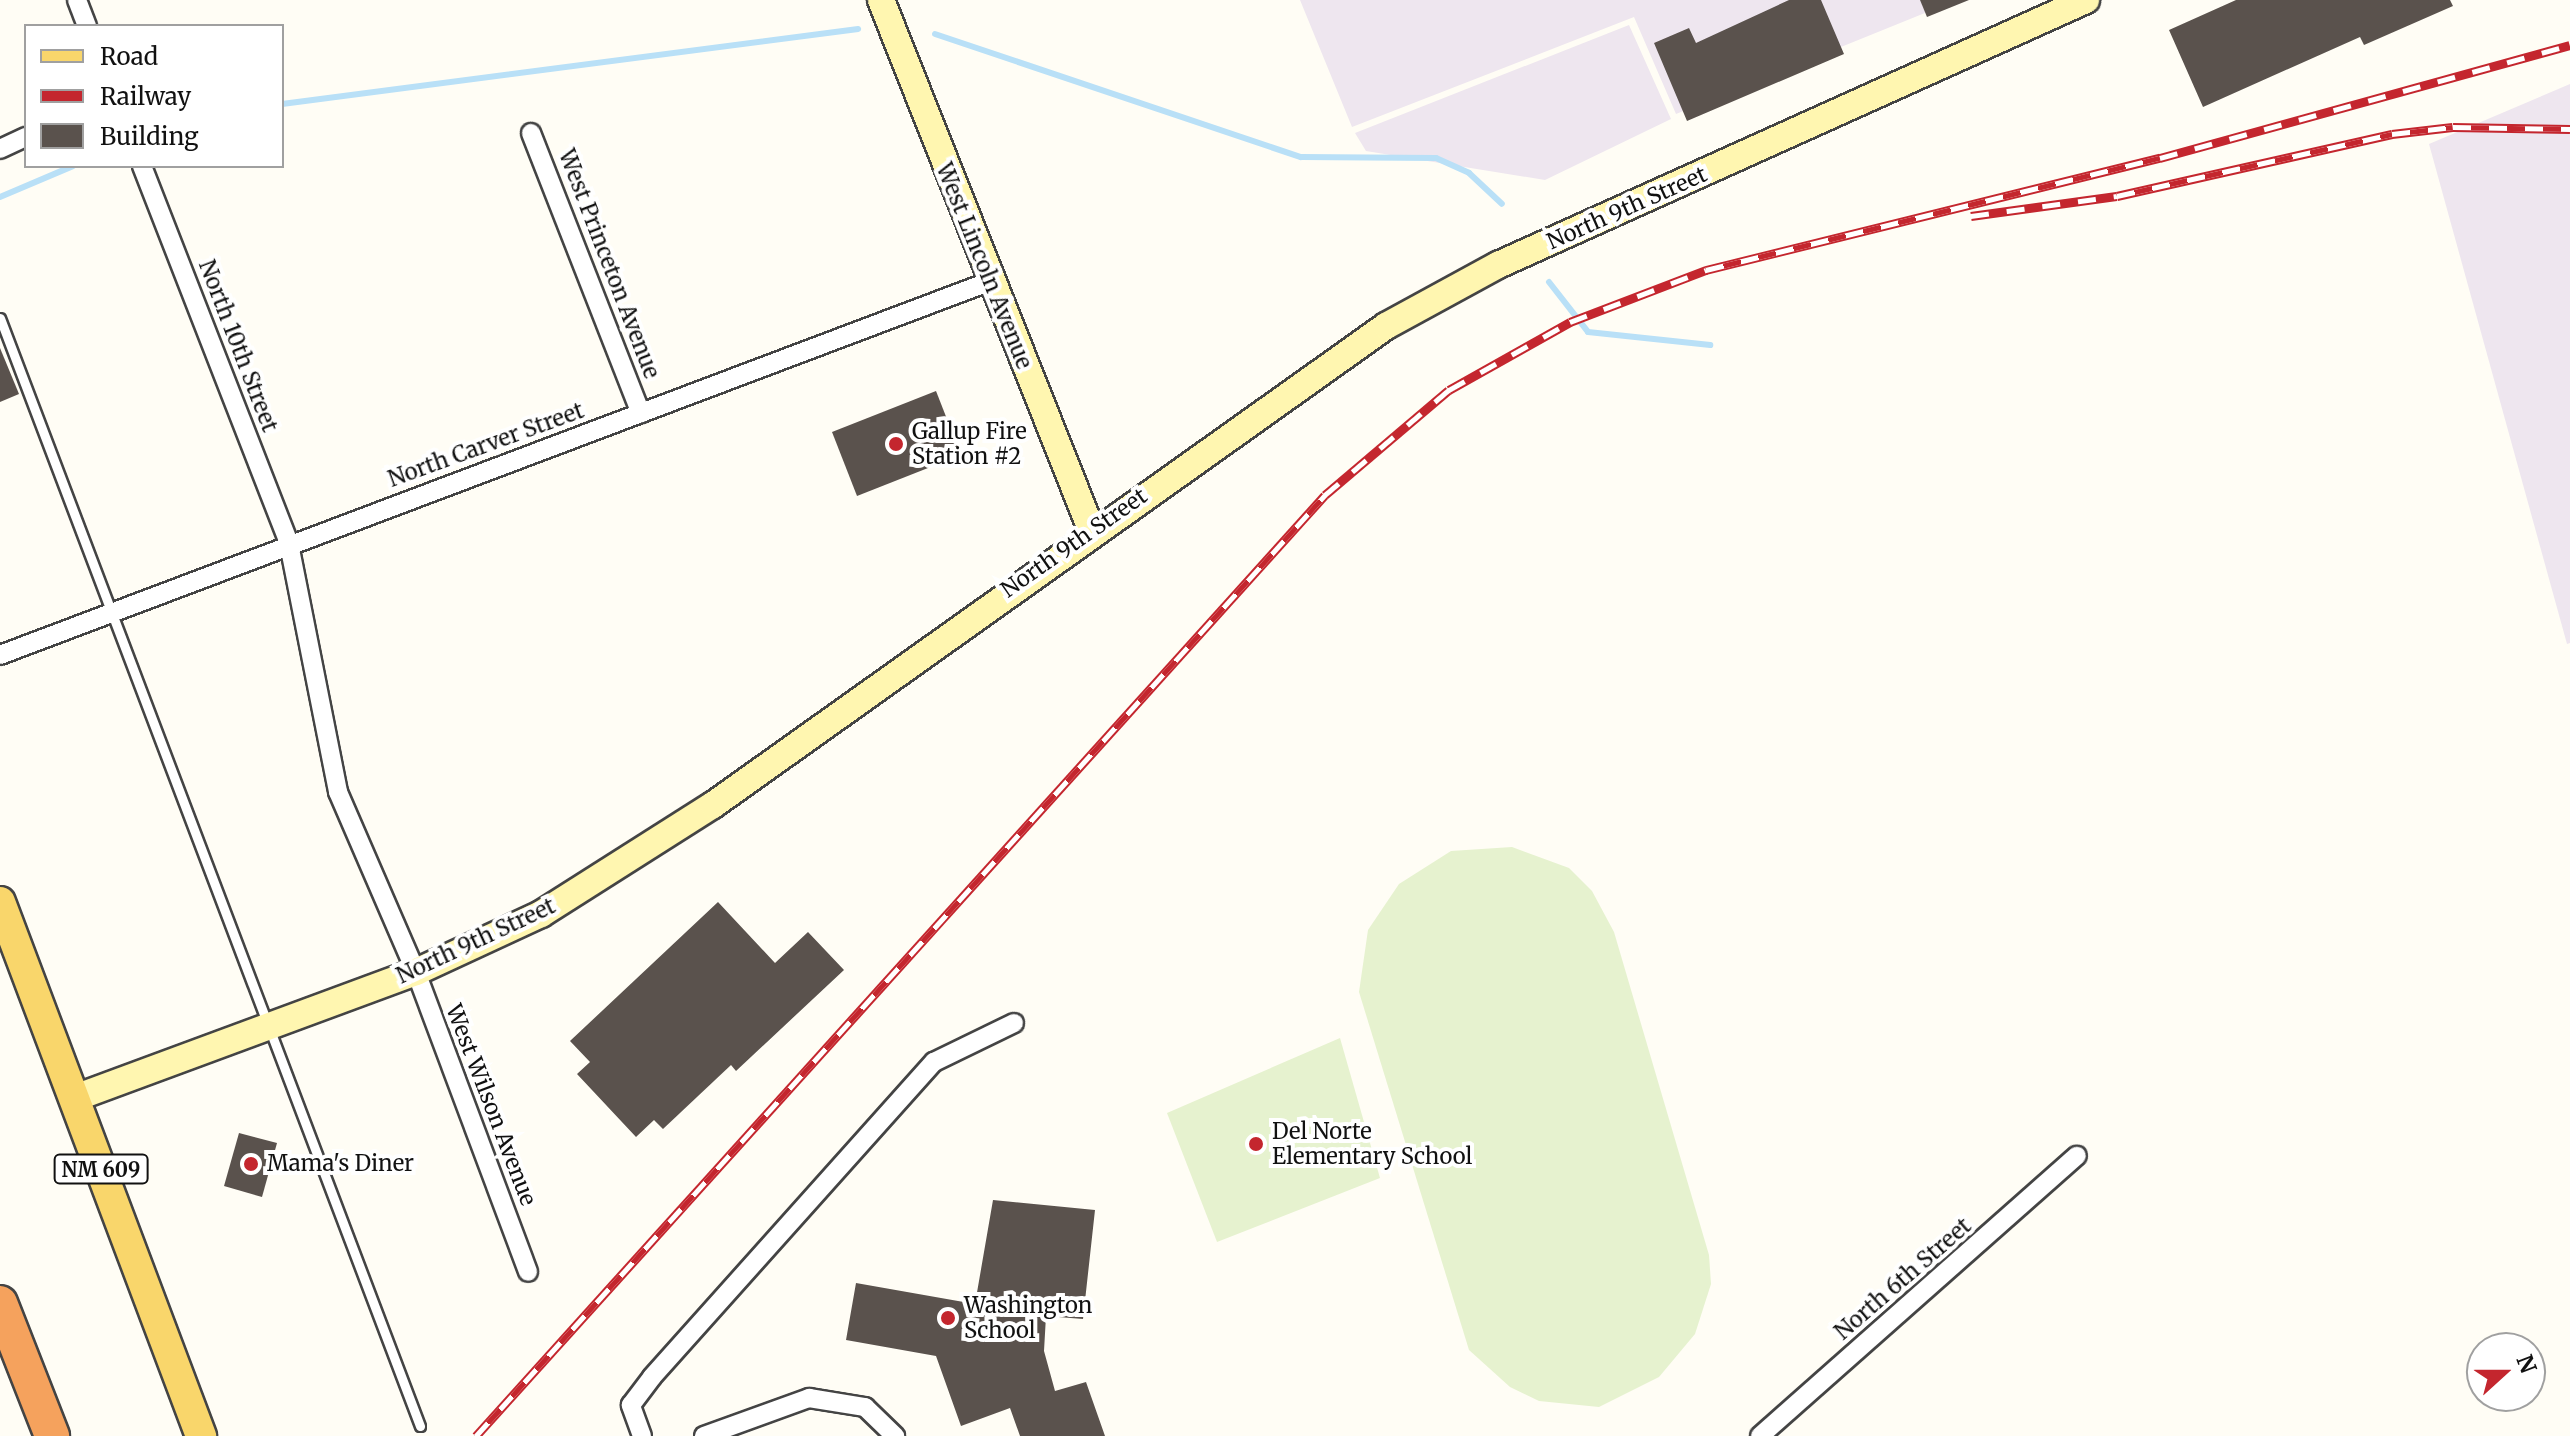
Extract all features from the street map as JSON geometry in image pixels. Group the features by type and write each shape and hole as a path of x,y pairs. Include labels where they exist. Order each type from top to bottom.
{"highway":[{"path":"0,1303 52,1436"}],"main road":[{"name":"West Lincoln Avenue","path":"881,0 988,282 1091,529"},
{"name":"North 9th Street","path":"75,1098 416,972 541,914 713,805 1091,529 1386,326 1498,265 2086,0"},
{"name":"NM 609","path":"0,902 201,1436"}],"street":[{"path":"77,0 86,24"},
{"name":"West Princeton Avenue","path":"531,133 641,413"},
{"path":"0,149 24,138"},
{"name":"North 10th Street","path":"143,168 289,544"},
{"name":"North Carver Street","path":"0,655 988,282"},
{"name":"West Wilson Avenue","path":"289,544 338,792 416,972 528,1272"},
{"path":"642,1436 631,1405 934,1062 1014,1023"},
{"name":"North 6th Street","path":"1760,1436 2077,1156"},
{"path":"704,1436 749,1431 809,1398 865,1407 895,1436"}],"lane":[{"path":"0,318 420,1426"}],"shaded area":[{"path":"1300,0 1957,0 1676,114 1634,17 1352,127"},
{"path":"1629,25 1671,119 1545,180 1366,151 1355,133"},
{"path":"2570,84 2570,643 2567,644 2429,144"}],"green space":[{"path":"1512,847 1569,868 1592,891 1614,932 1709,1255 1711,1284 1695,1334 1659,1377 1599,1407 1539,1401 1510,1387 1469,1350 1359,992 1368,930 1399,884 1451,851"},
{"path":"1340,1038 1380,1178 1217,1242 1167,1113"}],"building":[{"path":"1789,0 1821,0 1844,54 1687,121 1654,43 1689,28 1696,43"},
{"path":"1920,0 1969,0 1927,17"},
{"path":"2236,0 2450,0 2453,6 2364,45 2360,37 2203,107 2169,30"},
{"path":"0,348 19,394 0,402"},
{"name":"Gallup Fire Station #2","path":"936,391 961,455 857,496 832,432"},
{"path":"718,902 775,963 808,932 844,970 736,1071 731,1065 663,1129 654,1120 636,1137 577,1074 590,1062 570,1041"},
{"path":"239,1133 277,1143 262,1197 224,1186"},
{"name":"Washington School","path":"993,1200 1095,1210 1083,1319 1046,1316 1044,1351 1055,1391 1086,1382 1105,1436 1020,1436 1010,1408 961,1426 936,1356 846,1340 856,1283 975,1304"}],"waterway":[{"path":"284,104 858,29"},
{"path":"935,34 1301,157 1436,158 1469,173 1502,204"},
{"path":"0,197 68,168"},
{"path":"1549,282 1588,332 1710,345"}],"railway":[{"path":"476,1436 1325,495 1449,390 1570,322 1706,270 2160,158 2570,45"},
{"path":"1971,216 2117,196 2392,134 2453,127 2570,129"}],"place":[{"name":"Gallup Fire Station #2","path":"896,444"},
{"name":"Del Norte Elementary School","path":"1256,1144"},
{"name":"Mama's Diner","path":"251,1164"},
{"name":"Washington School","path":"948,1318"}]}
